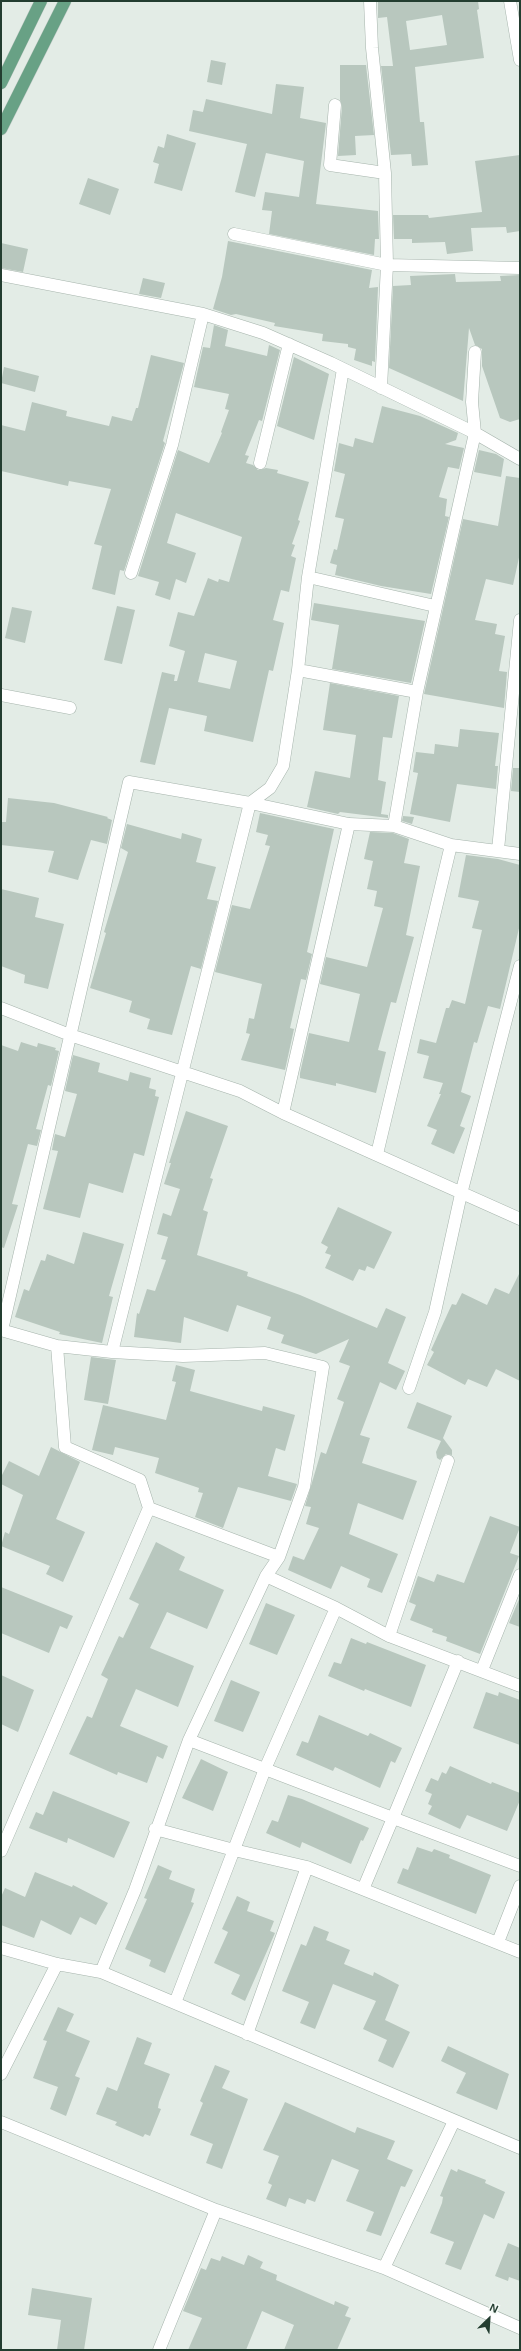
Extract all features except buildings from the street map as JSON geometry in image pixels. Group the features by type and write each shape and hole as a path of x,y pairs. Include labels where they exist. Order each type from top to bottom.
{"main road":[{"path":"1,83 41,1"},
{"path":"1,129 65,1"}],"street":[{"path":"370,1 372,48 385,172 387,265 382,388"},
{"path":"510,1 520,60"},
{"path":"335,105 330,165 385,172"},
{"path":"234,234 387,265 520,268"},
{"path":"1,275 203,314 289,344 475,433 520,459"},
{"path":"131,573 172,445 203,314"},
{"path":"260,463 289,344"},
{"path":"394,826 417,692 435,606 475,433 472,402 475,352"},
{"path":"112,1352 184,1072 250,802 270,788 284,766 298,670 308,577 343,369"},
{"path":"308,577 435,606"},
{"path":"498,850 520,620"},
{"path":"298,670 417,692"},
{"path":"1,695 70,708"},
{"path":"101,1972 135,1890 155,1829 189,1740 266,1576 279,1557 304,1487 323,1367 265,1353 183,1356 112,1352 57,1346 1,1330 130,782 250,802 349,824 394,826 451,845 520,854"},
{"path":"283,1113 349,824"},
{"path":"377,1154 451,845"},
{"path":"409,1388 435,1312 461,1194 520,966"},
{"path":"1,1008 70,1035 240,1091 283,1113 377,1154 461,1194 520,1219"},
{"path":"1,1851 148,1508 140,1480 65,1447 57,1346"},
{"path":"389,1636 448,1461"},
{"path":"148,1508 279,1557"},
{"path":"482,1670 520,1575"},
{"path":"266,1576 336,1608 389,1636 482,1670 520,1686"},
{"path":"175,2003 265,1769 336,1608"},
{"path":"364,1888 458,1661"},
{"path":"189,1740 520,1866"},
{"path":"155,1829 234,1850 307,1867 364,1888 520,1952"},
{"path":"247,2034 307,1867"},
{"path":"498,1942 520,1886"},
{"path":"1,1948 57,1964 101,1972 520,2148"},
{"path":"1,2074 57,1964"},
{"path":"384,2268 454,2121"},
{"path":"1,2122 216,2210 384,2268 520,2328"},
{"path":"159,2350 216,2210"}]}
